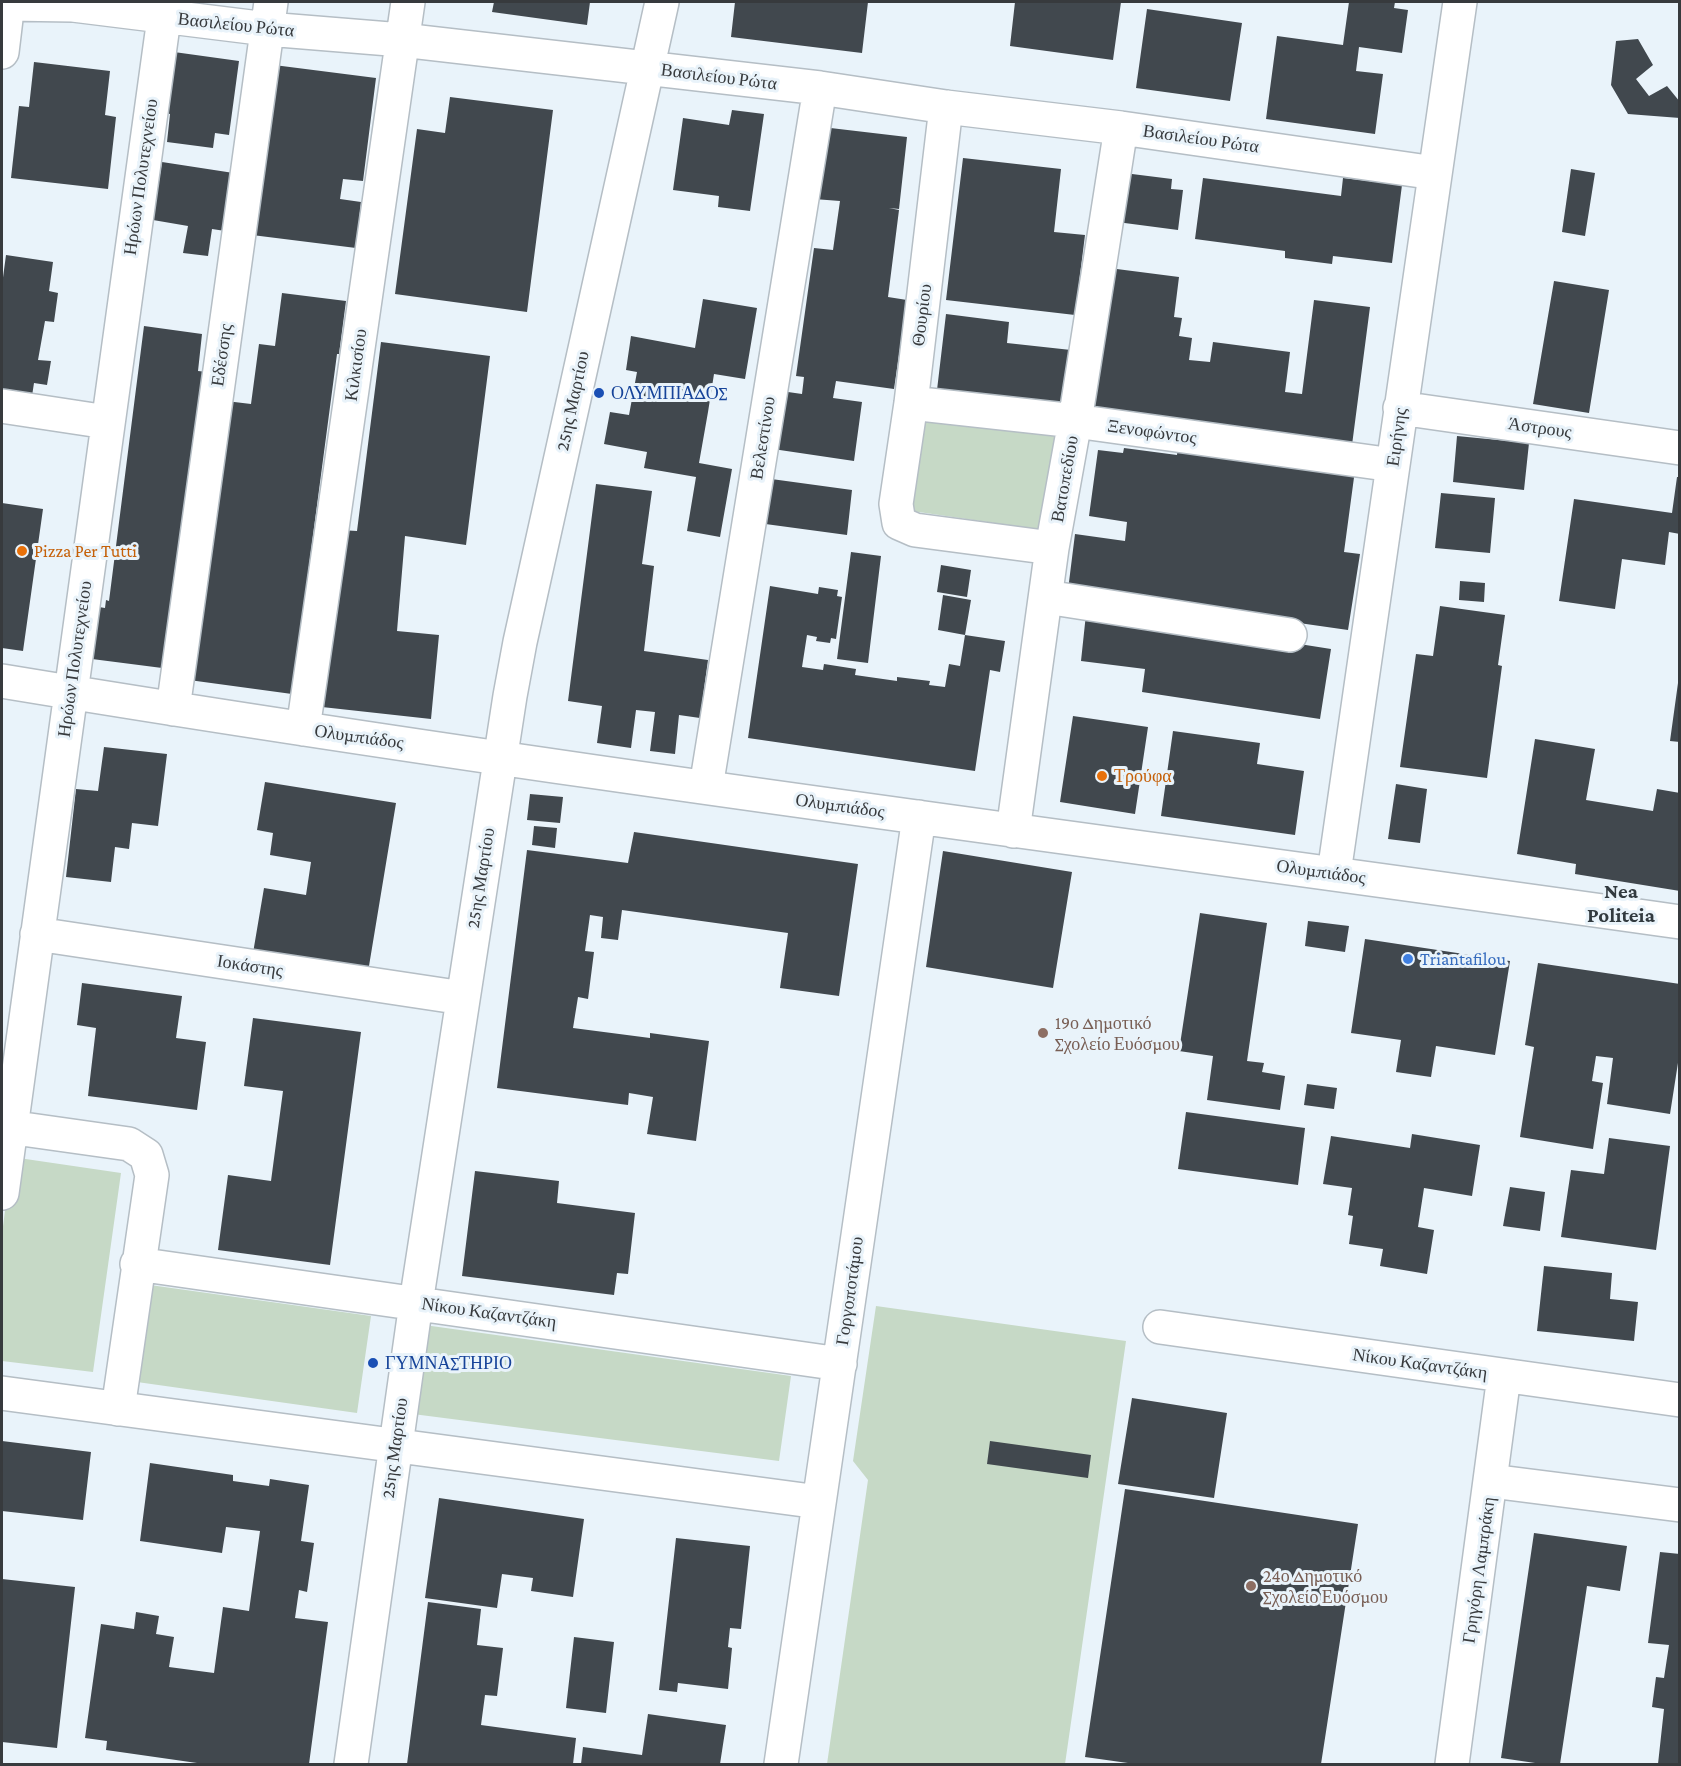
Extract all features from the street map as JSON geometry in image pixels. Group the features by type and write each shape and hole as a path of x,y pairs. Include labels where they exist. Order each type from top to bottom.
{"street":[{"name":"Κιλκισίου","path":"303,729 408,2"},
{"name":"25ης Μαρτίου","path":"351,1764 416,1303 520,642 662,2"},
{"name":"Ειρήνης","path":"1334,873 1460,2"},
{"name":"Βασιλείου Ρώτα","path":"6,4 73,5 164,18 269,15 402,40 820,88 1435,173"},
{"path":"2,52 6,4"},
{"name":"Εδέσσης","path":"173,709 269,15"},
{"name":"Ηρώων Πολυτεχνείου","path":"2,1193 7,1126 38,934 164,18"},
{"name":"Βελεστίνου","path":"706,787 820,88"},
{"name":"Θουρίου","path":"946,107 911,403 896,504 899,523 915,530 1052,548"},
{"name":"Βατοπεδίου","path":"1013,831 1052,548 1075,421 1121,128"},
{"name":"Ξενοφώντος","path":"911,403 1075,421 1393,465"},
{"path":"2,406 107,422"},
{"name":"Άστρους","path":"1400,408 1680,448"},
{"path":"1046,597 1290,635"},
{"name":"Ολυμπιάδος","path":"2,681 500,758 1680,922"},
{"name":"Γοργοποτάμου","path":"781,1764 919,817"},
{"name":"Ιοκάστης","path":"38,934 463,998"},
{"path":"7,1126 129,1144 147,1155 152,1175 137,1264 118,1408"},
{"name":"Νίκου Καζαντζάκη","path":"137,1264 840,1364"},
{"name":"Νίκου Καζαντζάκη","path":"1160,1327 1680,1400"},
{"name":"Γρηγόρη Λαμπράκη","path":"1452,1764 1504,1376"},
{"path":"2,1393 819,1502"},
{"path":"1491,1480 1680,1505"}],"green space":[{"path":"919,414 1056,436 1042,530 905,510"},
{"path":"12,1157 121,1173 93,1372 2,1361 2,1234"},
{"path":"150,1285 371,1316 357,1413 137,1382"},
{"path":"876,1306 1126,1341 1065,1764 827,1764 868,1480 853,1461"},
{"path":"417,1324 791,1376 779,1461 405,1413"}],"building":[{"path":"494,2 590,2 587,25 492,12"},
{"path":"735,2 868,2 862,53 731,37"},
{"path":"1015,2 1121,2 1113,60 1010,46"},
{"path":"1349,2 1395,2 1394,8 1408,10 1402,53 1359,47 1356,71 1383,74 1375,134 1266,119 1277,36 1343,45"},
{"path":"1147,9 1242,23 1230,101 1136,88"},
{"path":"1638,39 1653,65 1636,79 1649,96 1667,86 1680,102 1680,118 1628,114 1611,85 1616,41"},
{"path":"174,52 239,61 229,135 215,133 213,148 167,142 170,114 166,113"},
{"path":"34,62 110,71 105,115 116,117 108,189 11,178 19,106 29,107"},
{"path":"274,65 376,78 363,181 343,179 340,199 361,202 356,248 252,235"},
{"path":"450,97 553,110 527,312 395,294 417,129 445,133"},
{"path":"732,110 764,114 750,211 718,207 719,196 673,190 683,118 729,125"},
{"path":"822,127 907,137 899,209 889,208 899,210 888,297 907,300 894,389 836,381 833,398 862,402 854,461 773,449 781,391 802,394 804,377 796,376 814,248 833,250 840,201 814,199"},
{"path":"963,158 1061,169 1054,232 1085,235 1075,315 946,300"},
{"path":"162,162 240,174 232,232 212,229 208,256 183,253 188,226 153,220"},
{"path":"1571,169 1595,173 1585,236 1562,232"},
{"path":"1124,173 1172,179 1171,189 1183,190 1178,230 1117,222"},
{"path":"1203,178 1341,196 1343,178 1402,185 1392,263 1333,256 1332,264 1285,258 1285,251 1195,239"},
{"path":"6,255 53,262 49,291 58,293 54,322 45,321 38,360 51,361 47,385 34,383 32,396 2,391 2,285"},
{"path":"1109,268 1179,277 1174,317 1182,318 1179,336 1192,338 1189,360 1210,362 1213,342 1290,352 1285,392 1302,394 1314,300 1370,307 1352,445 1091,412"},
{"path":"1554,281 1609,290 1589,413 1533,404"},
{"path":"282,293 346,301 292,694 189,680 226,401 251,404 259,344 275,346"},
{"path":"703,299 757,308 745,379 714,374 699,463 732,469 720,537 687,531 696,477 644,468 647,452 604,444 610,412 629,415 637,372 626,370 631,336 695,348"},
{"path":"946,314 1009,322 1007,343 1071,350 1064,405 937,390"},
{"path":"144,326 202,334 198,371 207,372 170,669 92,659 99,607 105,608 106,600 109,601"},
{"path":"381,342 490,356 466,545 405,536 397,631 439,635 431,719 322,707 340,530 357,531"},
{"path":"1457,436 1529,443 1524,490 1453,482"},
{"path":"1178,445 1355,470 1344,552 1360,554 1348,630 1068,590 1075,534 1125,541 1127,522 1089,516 1098,450 1123,453 1124,448 1177,455"},
{"path":"1677,477 1680,477 1680,534 1669,532 1665,565 1622,559 1615,609 1559,601 1574,499 1672,513"},
{"path":"764,478 852,490 847,535 758,523"},
{"path":"596,484 652,491 642,564 654,566 644,651 708,660 700,718 679,715 675,754 650,751 655,712 636,710 631,748 597,743 602,706 568,701"},
{"path":"1441,493 1495,498 1490,553 1435,548"},
{"path":"2,503 43,509 23,651 2,648"},
{"path":"851,552 881,556 868,663 837,659"},
{"path":"941,565 971,570 967,597 937,592"},
{"path":"1460,581 1485,583 1484,602 1459,600"},
{"path":"770,586 818,594 819,587 838,590 837,596 842,597 836,639 831,638 830,643 816,641 817,637 807,635 802,667 823,670 824,664 856,669 855,675 897,681 897,677 930,681 929,685 945,687 949,664 960,666 965,635 1005,641 1000,672 990,670 975,771 748,738"},
{"path":"943,595 971,600 965,635 938,630"},
{"path":"1440,606 1505,615 1498,665 1502,666 1487,778 1400,767 1416,654 1433,656"},
{"path":"1086,614 1331,649 1320,719 1142,692 1145,669 1081,661"},
{"path":"1678,683 1680,683 1680,742 1670,741"},
{"path":"1073,716 1148,727 1135,814 1060,802"},
{"path":"1173,731 1260,743 1257,764 1304,771 1295,835 1161,816"},
{"path":"1535,739 1595,749 1586,800 1653,811 1657,789 1680,793 1680,891 1575,874 1576,864 1517,854"},
{"path":"104,747 167,754 158,826 132,823 129,849 115,847 111,882 66,877 76,789 98,791"},
{"path":"265,782 396,803 368,972 253,953 264,888 306,895 311,862 270,855 273,833 257,830"},
{"path":"1396,784 1427,789 1420,843 1388,839"},
{"path":"530,794 563,797 560,823 527,820"},
{"path":"534,826 557,828 555,848 532,845"},
{"path":"634,832 858,864 839,996 780,988 788,933 622,910 618,940 601,938 603,917 590,915 585,951 594,952 588,999 578,997 573,1028 650,1038 650,1033 709,1041 696,1141 647,1134 653,1097 629,1093 628,1105 497,1088 527,850 628,863"},
{"path":"943,851 1072,872 1053,988 926,967"},
{"path":"1200,913 1267,923 1247,1061 1264,1063 1262,1072 1285,1076 1280,1110 1207,1100 1213,1056 1179,1051"},
{"path":"1308,921 1349,926 1345,952 1305,946"},
{"path":"1365,939 1510,961 1495,1055 1436,1046 1431,1077 1396,1072 1401,1040 1351,1033"},
{"path":"1538,963 1680,984 1680,1050 1670,1114 1607,1104 1613,1058 1596,1056 1592,1081 1603,1083 1593,1149 1520,1137 1534,1047 1525,1045"},
{"path":"82,983 182,996 176,1038 206,1042 197,1110 88,1096 96,1028 77,1025"},
{"path":"253,1018 361,1032 330,1265 218,1250 228,1175 271,1181 283,1091 244,1086"},
{"path":"1307,1084 1337,1088 1334,1109 1304,1105"},
{"path":"1186,1112 1305,1128 1298,1185 1178,1169"},
{"path":"1412,1134 1480,1145 1472,1196 1424,1188 1418,1227 1434,1230 1427,1274 1380,1266 1383,1249 1349,1244 1353,1216 1348,1215 1352,1188 1323,1184 1331,1136 1410,1148"},
{"path":"1609,1138 1670,1146 1656,1250 1561,1237 1571,1170 1604,1174"},
{"path":"475,1171 559,1181 557,1203 635,1213 628,1274 617,1273 614,1295 462,1276"},
{"path":"1510,1187 1545,1192 1540,1231 1503,1226"},
{"path":"1544,1266 1612,1273 1610,1299 1638,1302 1634,1341 1537,1331"},
{"path":"1132,1398 1227,1413 1214,1498 1118,1484"},
{"path":"2,1441 91,1452 83,1520 2,1511"},
{"path":"990,1441 1091,1455 1088,1478 987,1464"},
{"path":"150,1463 233,1475 233,1481 269,1486 270,1479 309,1485 301,1541 314,1543 307,1592 299,1590 295,1618 328,1622 309,1764 196,1764 106,1750 107,1741 85,1738 101,1624 134,1629 136,1612 159,1616 156,1634 174,1637 169,1667 214,1673 223,1607 249,1611 260,1531 226,1527 222,1553 140,1541"},
{"path":"1125,1489 1358,1524 1321,1764 1135,1764 1085,1757"},
{"path":"439,1498 584,1519 573,1597 531,1591 533,1578 502,1574 497,1608 425,1598"},
{"path":"1534,1533 1627,1546 1620,1591 1587,1586 1560,1764 1542,1764 1501,1758"},
{"path":"676,1538 750,1546 741,1629 730,1628 728,1647 732,1648 728,1689 678,1683 677,1692 659,1690"},
{"path":"1660,1552 1680,1554 1680,1764 1658,1764 1664,1709 1652,1707 1656,1677 1664,1678 1669,1645 1648,1643"},
{"path":"2,1579 75,1587 57,1748 2,1742"},
{"path":"428,1602 481,1609 477,1645 503,1648 497,1696 485,1695 481,1725 576,1738 573,1764 407,1764"},
{"path":"574,1637 614,1642 606,1713 566,1708"},
{"path":"648,1714 726,1725 720,1764 581,1764 583,1747 642,1755"}],"place":[{"name":"ΟΛΥΜΠΙΑΔΟΣ","path":"599,393"},
{"name":"Pizza Per Tutti","path":"22,551"},
{"name":"Τρούφα","path":"1102,776"},
{"name":"Triantafilou","path":"1408,959"},
{"name":"19ο Δημοτικό Σχολείο Ευόσμου","path":"1043,1033"},
{"name":"ΓΥΜΝΑΣΤΗΡΙΟ","path":"373,1363"},
{"name":"24ο Δημοτικό Σχολείο Ευόσμου","path":"1251,1586"}],"district":[{"name":"Nea Politeia","path":"1621,904"}]}
